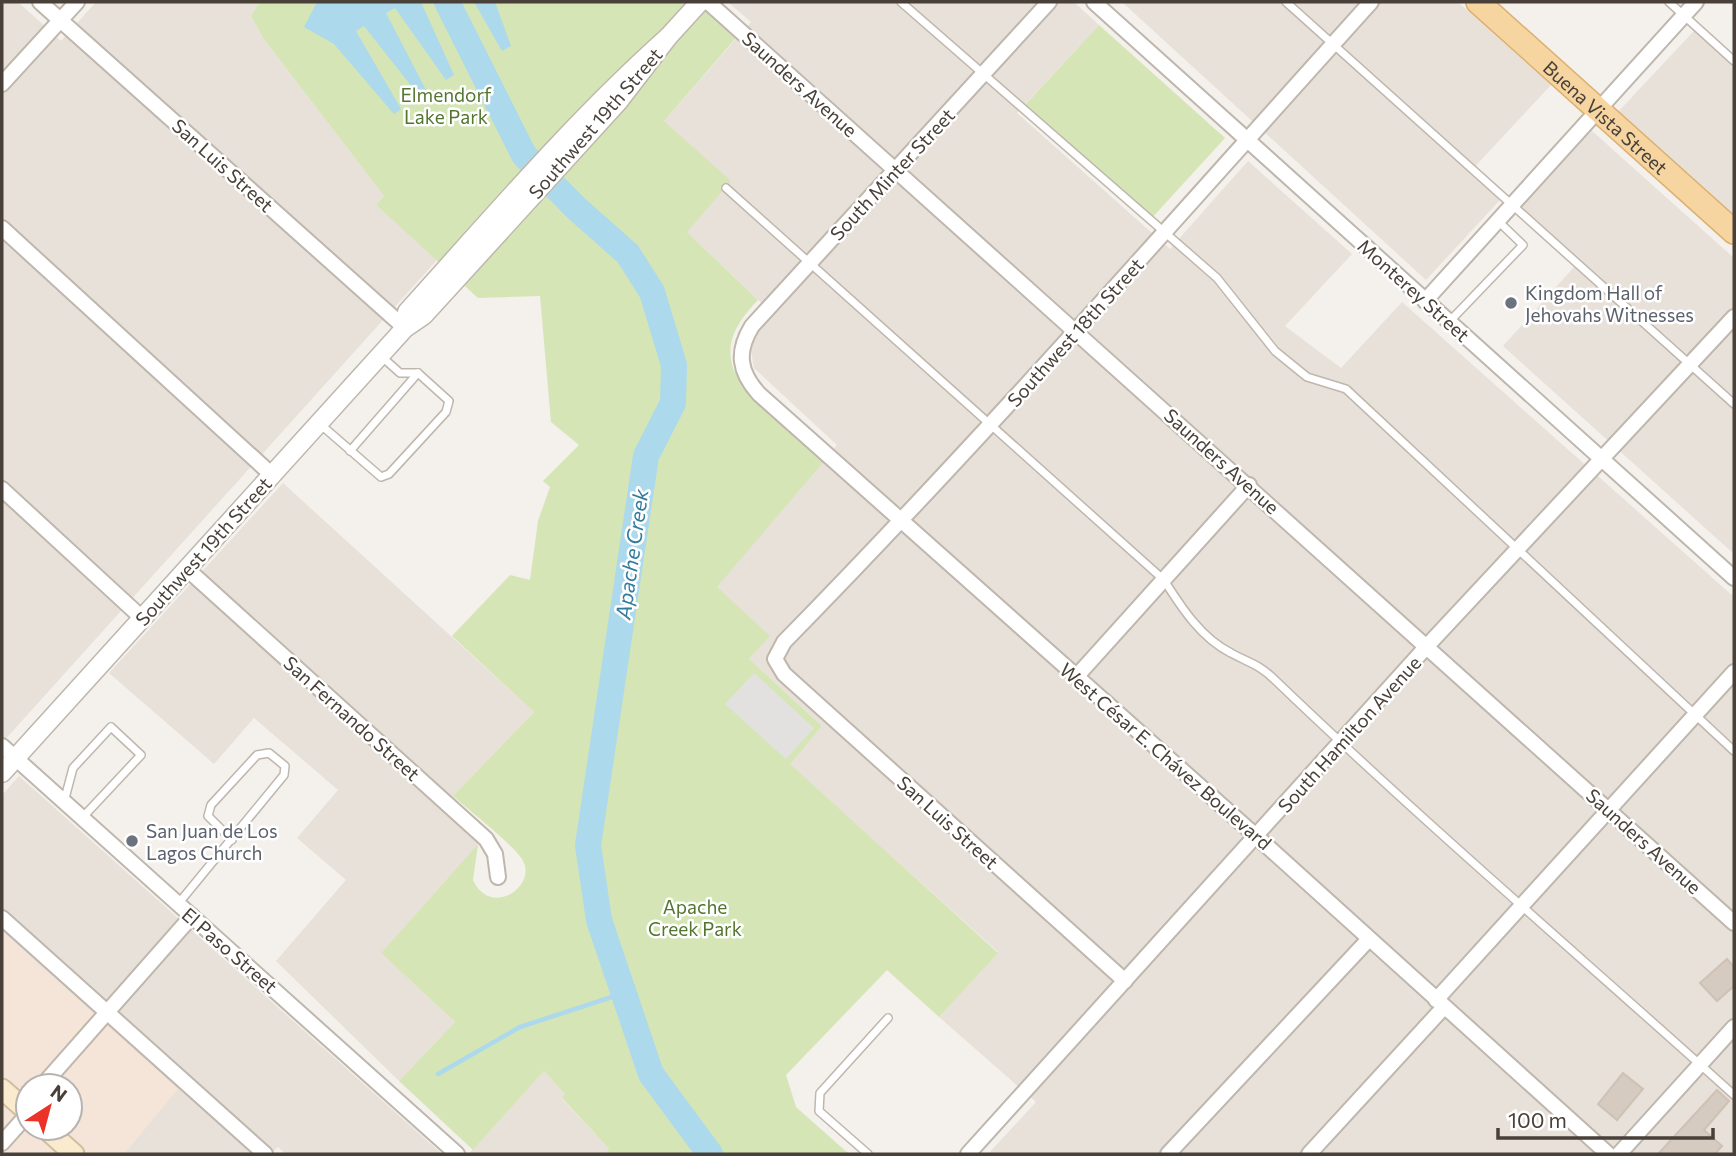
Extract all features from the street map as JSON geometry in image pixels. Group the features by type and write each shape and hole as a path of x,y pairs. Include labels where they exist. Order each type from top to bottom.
{"main road":[{"name":"Buena Vista Street","path":"1478,2 1734,232"},
{"path":"61,1142 74,1154"}],"street":[{"name":"San Luis Street","path":"40,2 405,328"},
{"path":"2,84 77,2"},
{"name":"Southwest 19th Street","path":"2,773 8,752 142,618 405,328 424,315 504,216 700,2"},
{"name":"Saunders Avenue","path":"709,2 1428,645 1734,923"},
{"name":"South Minter Street","path":"741,350 752,326 1049,2"},
{"name":"Monterey Street","path":"1094,2 1734,578"},
{"name":"Southwest 18th Street","path":"775,659 785,642 901,523 990,426 1371,2"},
{"path":"1425,301 1597,108 1696,2"},
{"path":"2,228 272,475"},
{"name":"South Hamilton Avenue","path":"968,1154 1428,645 1734,317"},
{"name":"West César E. Chávez Boulevard","path":"741,350 741,364 748,382 901,523 1257,837 1608,1154"},
{"path":"1076,677 1249,485"},
{"path":"2,489 142,618"},
{"name":"San Fernando Street","path":"187,569 486,839 495,854 498,877"},
{"name":"San Luis Street","path":"775,659 784,674 1125,981"},
{"path":"1309,1154 1522,905 1734,672"},
{"name":"El Paso Street","path":"8,752 457,1154"},
{"path":"54,1072 192,916"},
{"path":"2,918 265,1154"},
{"path":"1168,1154 1369,939"},
{"path":"1619,1154 1734,1027"},
{"path":"2,1143 14,1127"}],"lane":[{"path":"901,2 982,76 1217,278 1275,351 1307,376 1346,389 1734,751"},
{"path":"1286,2 1734,404"},
{"path":"1669,2 1734,61"},
{"path":"726,188 1164,580 1184,612 1208,635 1229,653 1261,665 1341,743 1734,1095"},
{"path":"1449,322 1523,244 1497,220"},
{"path":"319,423 374,473 382,477 389,474 446,412 449,401 418,373 400,373 380,356"},
{"path":"350,451 418,373"},
{"path":"64,802 74,768 111,727 141,755 82,818"},
{"path":"178,904 232,840 284,775 285,766 269,753 257,755 211,805 208,816 232,840"},
{"path":"867,1154 820,1111 820,1093 888,1018"}],"shaded area":[{"path":"2,2 18,2 61,41 96,2 260,2 251,16 263,38 384,196 376,205 437,260 2,743"},
{"path":"728,2 1074,2 1099,25 1017,113 1170,249 1248,161 1352,254 1285,326 1341,368 1402,302 1734,597 1734,1154 988,1154 1036,1102 939,1017 998,952 789,764 822,726 749,659 769,636 716,587 837,445 754,368 751,350 754,335 773,314 687,232 664,121 751,22"},
{"path":"1122,2 1458,2 1551,85 1469,173 1500,200 1426,280"},
{"path":"1694,31 1734,68 1734,216 1618,112"},
{"path":"1591,130 1734,258 1734,554 1503,346 1575,266 1516,213"},
{"path":"283,483 534,712 453,796 478,844 381,953 455,1022 399,1081 276,961 346,880 297,838 338,790 254,718 214,764 109,673"},
{"path":"754,673 814,728 786,759 725,704"},
{"path":"19,776 442,1154 286,1154 278,1147 271,1154 124,1154 177,1089 2,931 2,795"},
{"path":"2,931 178,1089 124,1154 2,1154"},
{"path":"544,1071 566,1095 562,1099 609,1149 605,1154 469,1154"}],"green space":[{"name":"Apache Creek Park","path":"260,2 696,2 736,38 664,121 731,181 687,232 758,300 740,322 732,339 731,358 738,377 760,402 825,460 717,587 770,636 749,659 822,726 790,764 998,953 939,1017 887,970 786,1075 796,1107 849,1154 605,1154 609,1149 562,1098 565,1094 544,1071 473,1150 399,1081 455,1022 381,953 478,844 473,880 481,891 491,897 511,894 524,879 526,869 522,859 508,844 453,796 534,712 452,636 510,575 530,580 538,521 550,487 543,481 579,445 551,422 540,296 478,298 376,205 384,196 263,38 251,16"},
{"path":"1099,25 1225,138 1150,220 1025,105"}],"water":[{"path":"317,2 421,2 454,75 446,80 395,8 386,13 427,92 420,97 364,26 356,31 401,109 394,114 334,44 304,27"},
{"path":"433,2 458,2 482,59 473,64"},
{"path":"474,2 495,2 511,46 502,51"}],"building":[{"path":"1727,959 1734,967 1734,986 1717,1001 1700,983"},
{"path":"1623,1073 1643,1089 1617,1120 1598,1104"},
{"path":"1717,1090 1729,1101 1704,1130 1722,1146 1715,1154 1658,1154"}],"waterway":[{"name":"Apache Creek","path":"447,2 524,155 576,208 628,254 652,292 674,365 673,403 646,456 588,845 599,920 651,1074 710,1154"},
{"path":"438,1074 520,1027 624,993"}],"place":[{"name":"Kingdom Hall of Jehovahs Witnesses","path":"1511,303"},
{"name":"San Juan de Los Lagos Church","path":"132,841"}],"park label":[{"name":"Elmendorf Lake Park","path":"446,105"}]}
